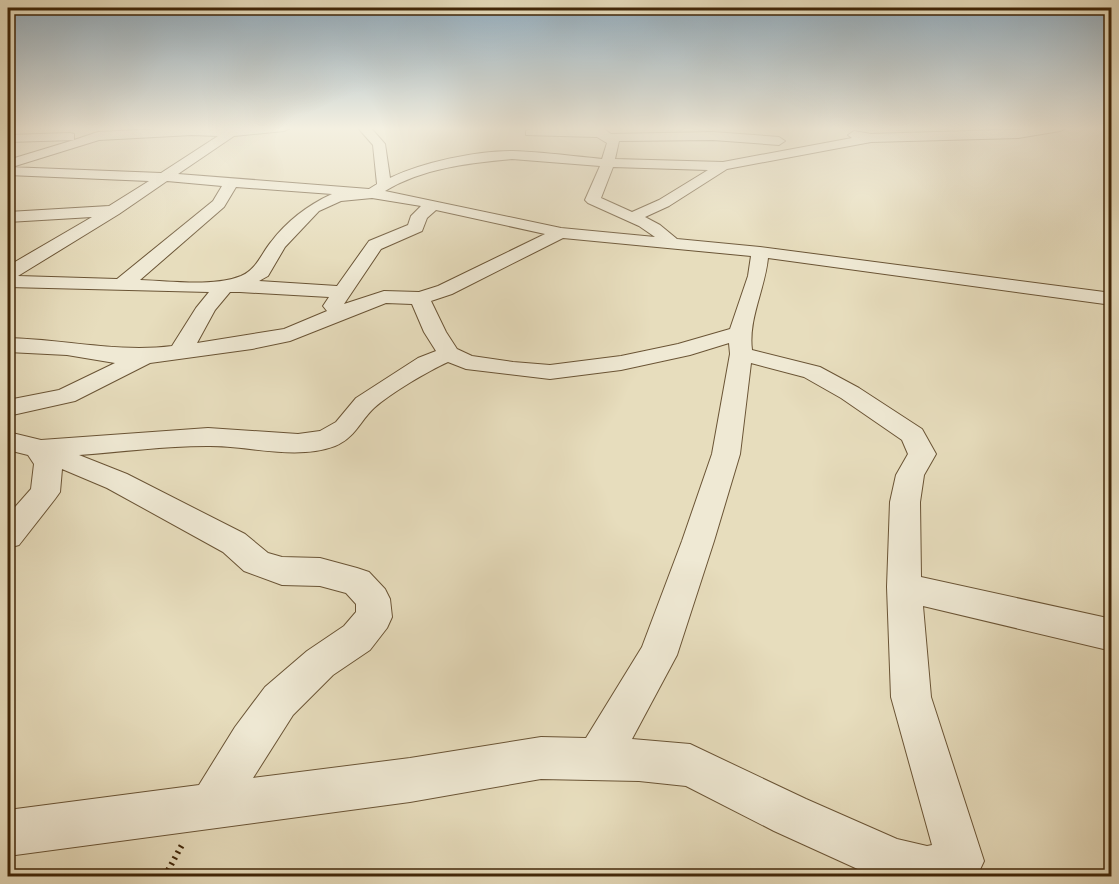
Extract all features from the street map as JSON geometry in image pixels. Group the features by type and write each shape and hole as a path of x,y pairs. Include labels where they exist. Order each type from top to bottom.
{"street":[{"path":"8,274 177,169"},
{"path":"377,190 378,169"},
{"path":"180,352 206,308 225,286 248,280 261,272 278,244 314,208 338,197 377,190 409,174 424,169"},
{"path":"605,169 593,200 633,217 665,235 672,244"},
{"path":"633,217 664,203 718,169"},
{"path":"8,171 166,177 231,183 377,190 432,206 561,233 760,252 1112,299"},
{"path":"123,284 219,204 231,183"},
{"path":"326,318 375,245 416,228 419,216 432,206"},
{"path":"8,217 113,211"},
{"path":"8,345 67,348 116,356 148,356 290,334 384,297 420,298 477,276 561,233"},
{"path":"597,759 658,655 726,454 740,344 757,276 760,252"},
{"path":"8,281 225,286 342,292"},
{"path":"8,833 410,780 542,758 639,760 690,765 790,815 896,862 927,870 960,861 910,697 904,587 905,502 910,475 922,454 913,435 850,393 812,372 740,344 682,350 621,363 550,372 466,362 449,354 435,332 420,298"},
{"path":"23,445 208,437 298,443 327,439 345,428 366,403 426,363 449,354"},
{"path":"8,408 66,396 148,356"},
{"path":"8,536 45,492 48,463 23,445"},
{"path":"23,445 117,481 234,543 256,562 282,571 320,572 357,582 373,599 374,617 357,638 320,663 279,701 250,742 212,806"},
{"path":"904,587 980,603 1068,627 1112,635"}]}
